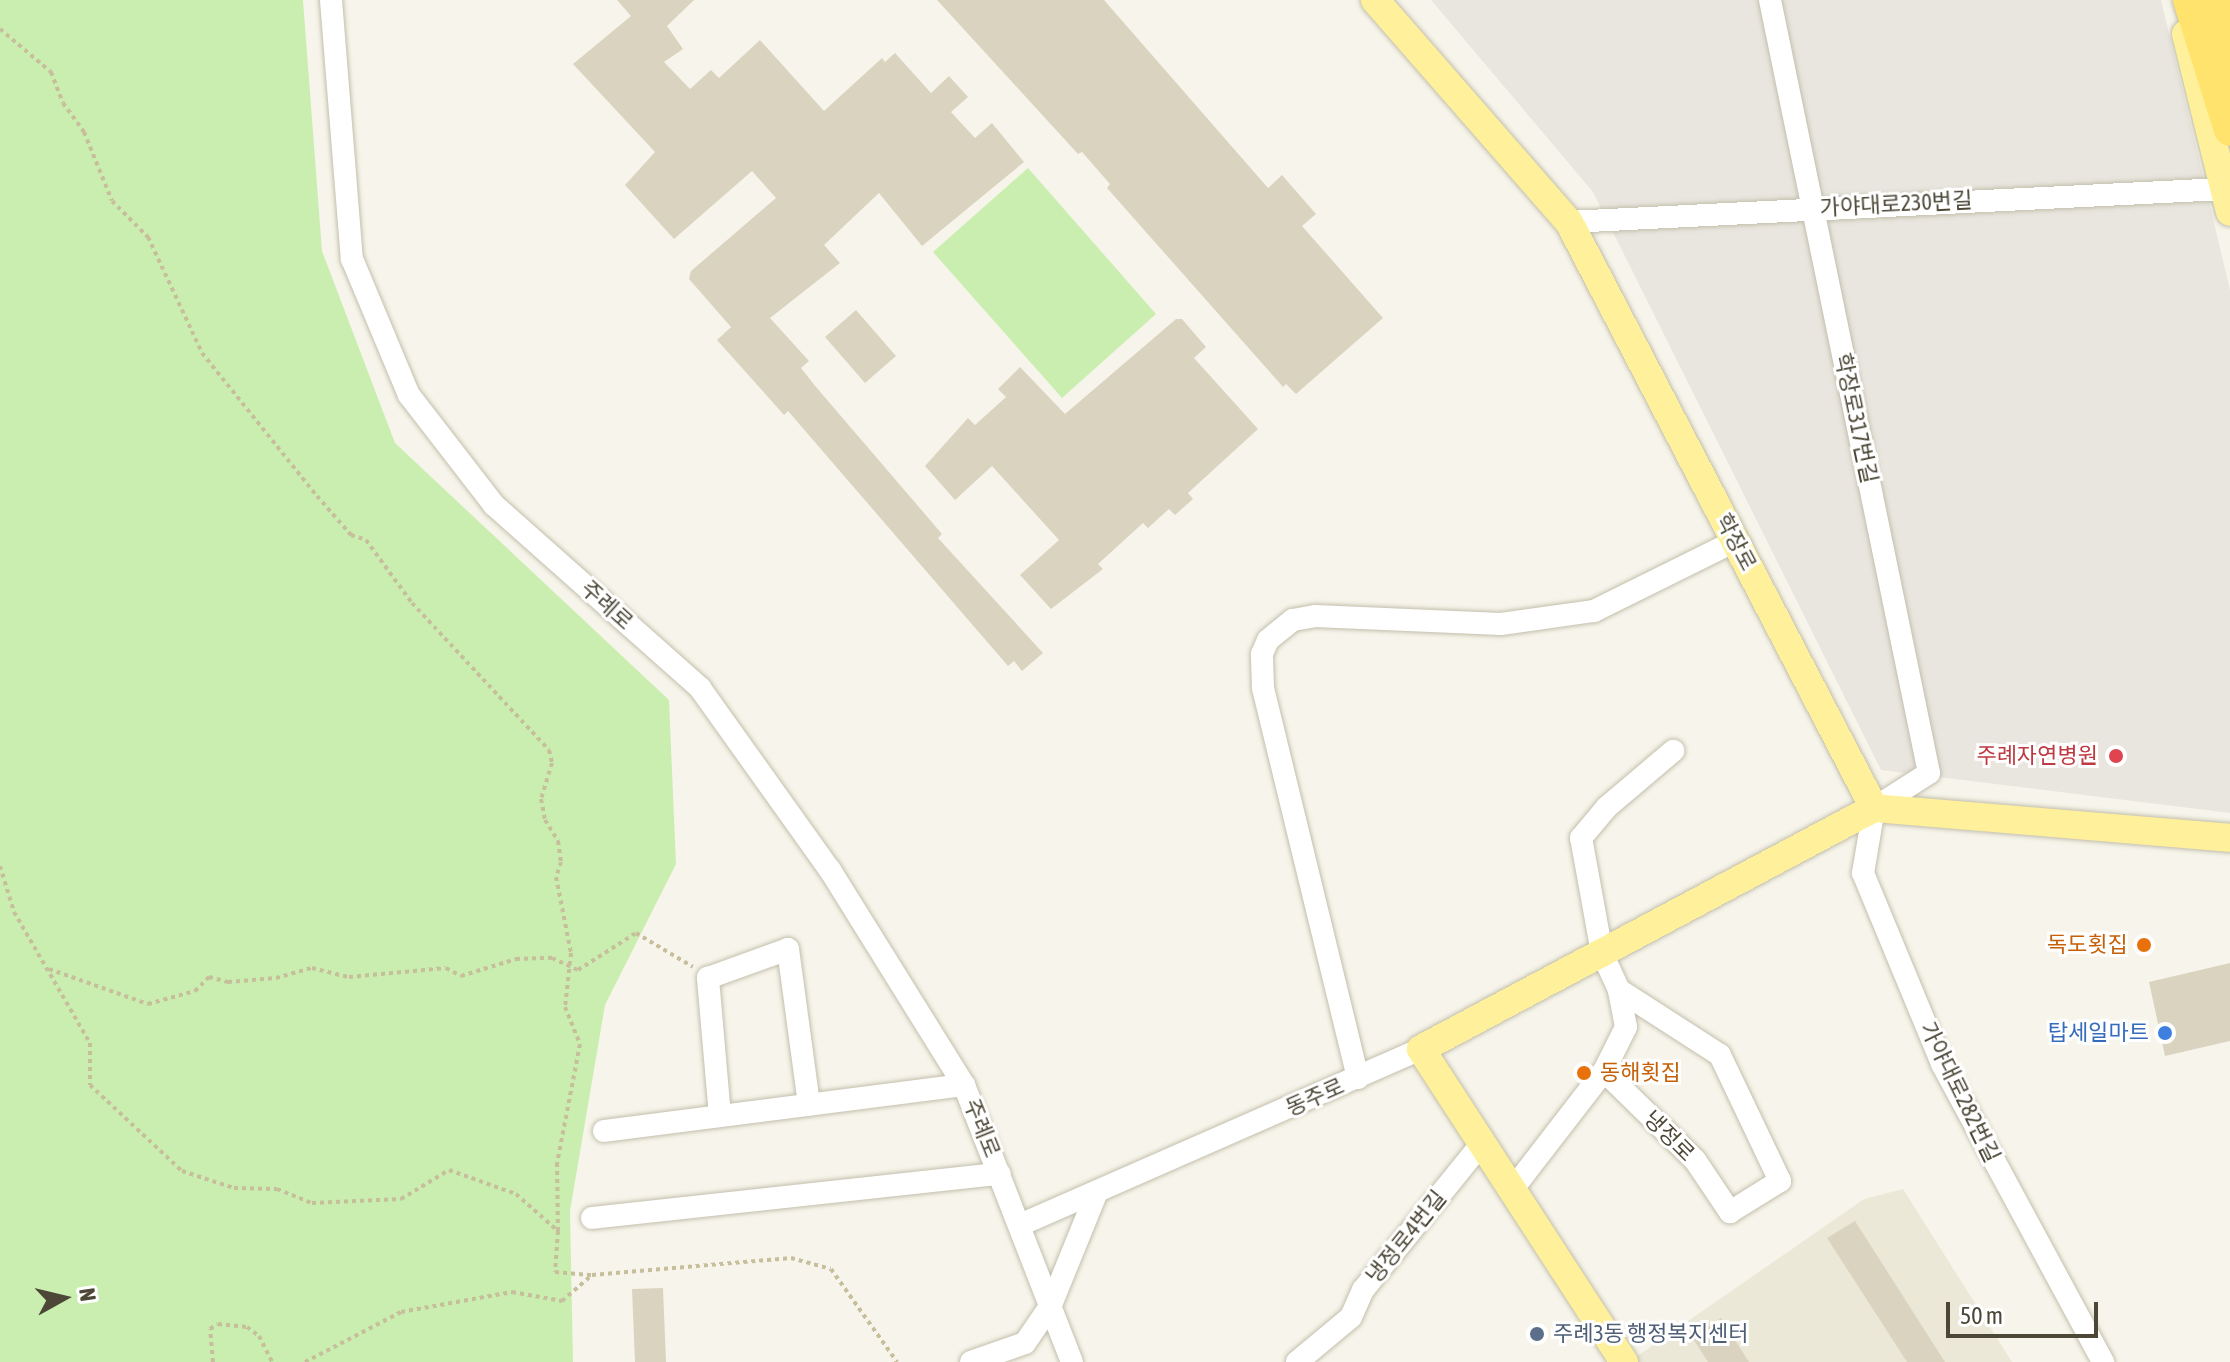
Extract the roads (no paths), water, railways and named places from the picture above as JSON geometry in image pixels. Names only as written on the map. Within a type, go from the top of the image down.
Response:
[{"type":"highway","points":[[2189,0],[2198,44],[2230,130]]},
{"type":"highway","points":[[2217,0],[2230,61]]},
{"type":"main road","name":"학장로","points":[[1375,0],[1569,222],[1874,808]]},
{"type":"main road","points":[[2178,0],[2226,201]]},
{"type":"main road","points":[[2204,0],[2230,116]]},
{"type":"main road","points":[[1874,808],[2230,838]]},
{"type":"main road","name":"동주로","points":[[1421,1049],[1874,808]]},
{"type":"main road","points":[[1421,1049],[1624,1362]]},
{"type":"street","name":"주례로","points":[[331,0],[352,259],[409,395],[494,505],[700,688],[830,870],[964,1085],[1072,1362]]},
{"type":"street","name":"학장로317번길","points":[[1770,0],[1929,773],[1874,808]]},
{"type":"street","name":"가야대로230번길","points":[[1569,222],[1813,208],[2226,201]]},
{"type":"street","points":[[1358,1078],[1263,687],[1262,654],[1268,640],[1293,620],[1315,616],[1501,624],[1594,611],[1735,541]]},
{"type":"street","points":[[1512,1190],[1604,1071],[1626,1027],[1619,990],[1602,953],[1581,838],[1607,807],[1673,751]]},
{"type":"street","name":"가야대로282번길","points":[[1874,808],[1863,873],[1869,888],[1942,1064],[2103,1362]]},
{"type":"street","points":[[720,1116],[708,978],[788,949],[809,1105]]},
{"type":"street","name":"냉정로","points":[[1604,1071],[1695,1160],[1730,1212],[1780,1181],[1720,1055],[1619,990]]},
{"type":"street","name":"동주로","points":[[1020,1225],[1421,1049]]},
{"type":"street","points":[[604,1131],[964,1085]]},
{"type":"street","name":"냉정로4번길","points":[[1297,1362],[1351,1317],[1363,1290],[1482,1143]]},
{"type":"street","name":"주례로","points":[[592,1218],[1000,1174]]},
{"type":"street","points":[[971,1362],[1025,1343],[1051,1305],[1096,1194]]},
{"type":"place","name":"주례자연병원","points":[[2116,756]]},
{"type":"place","name":"독도횟집","points":[[2144,945]]},
{"type":"place","name":"탑세일마트","points":[[2165,1033]]},
{"type":"place","name":"동해횟집","points":[[1584,1073]]},
{"type":"place","name":"주례3동 행정복지센터","points":[[1537,1334]]}]
